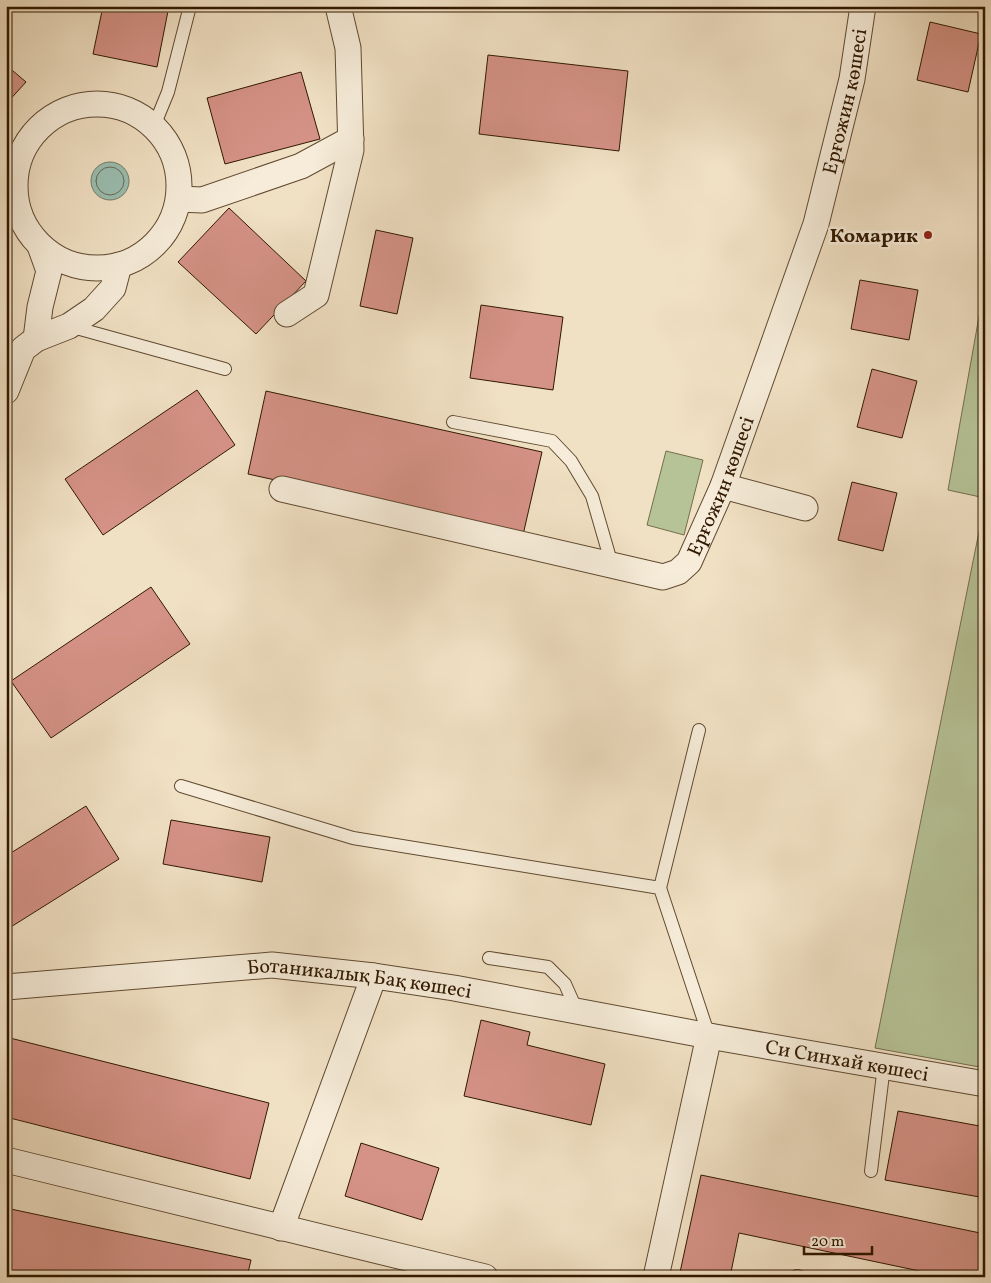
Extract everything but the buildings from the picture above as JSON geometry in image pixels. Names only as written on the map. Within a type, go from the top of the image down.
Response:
[{"type":"street","points":[[287,314],[316,295],[351,150],[348,48],[338,6]]},
{"type":"street","name":"Ерғожин көшесі","points":[[282,489],[663,577],[678,572],[689,562],[722,486],[816,224],[852,79],[863,6]]},
{"type":"street","points":[[94,104],[117,106],[138,115],[154,126],[171,150],[178,174],[179,199],[172,221],[159,241],[141,256],[119,265],[98,268],[77,266],[57,258],[40,246],[28,232],[20,215],[11,177],[22,152],[34,133],[51,117],[72,108],[94,104]]},
{"type":"street","points":[[179,199],[202,200],[301,166],[351,138]]},
{"type":"street","points":[[36,339],[40,306],[49,271],[40,246]]},
{"type":"street","points":[[6,391],[22,349],[36,339],[69,326],[94,309],[113,288],[119,265]]},
{"type":"street","points":[[722,486],[805,508]]},
{"type":"street","name":"Ботаникалық Бақ көшесі","points":[[6,987],[272,965],[374,976],[454,988],[709,1036]]},
{"type":"street","points":[[280,1228],[374,976]]},
{"type":"street","points":[[656,1277],[709,1036]]},
{"type":"street","name":"Си Синхай көшесі","points":[[709,1036],[985,1084]]},
{"type":"street","points":[[6,1160],[485,1277]]},
{"type":"lane","points":[[154,126],[168,92],[190,6]]},
{"type":"lane","points":[[69,326],[225,369]]},
{"type":"lane","points":[[453,422],[552,441],[571,461],[592,496],[612,565]]},
{"type":"lane","points":[[699,730],[660,888],[709,1036]]},
{"type":"lane","points":[[181,786],[353,838],[660,888]]},
{"type":"lane","points":[[489,958],[548,967],[565,984],[577,1011]]},
{"type":"lane","points":[[871,1171],[884,1066]]},
{"type":"shaded area","points":[[985,283],[985,498],[948,490]]},
{"type":"shaded area","points":[[666,451],[703,460],[684,535],[647,525]]},
{"type":"shaded area","points":[[985,502],[985,1068],[875,1048]]},
{"type":"water","points":[[110,162],[123,168],[129,181],[123,194],[110,200],[97,194],[91,181],[97,168]]},
{"type":"place","name":"Комарик","points":[[928,235]]}]
